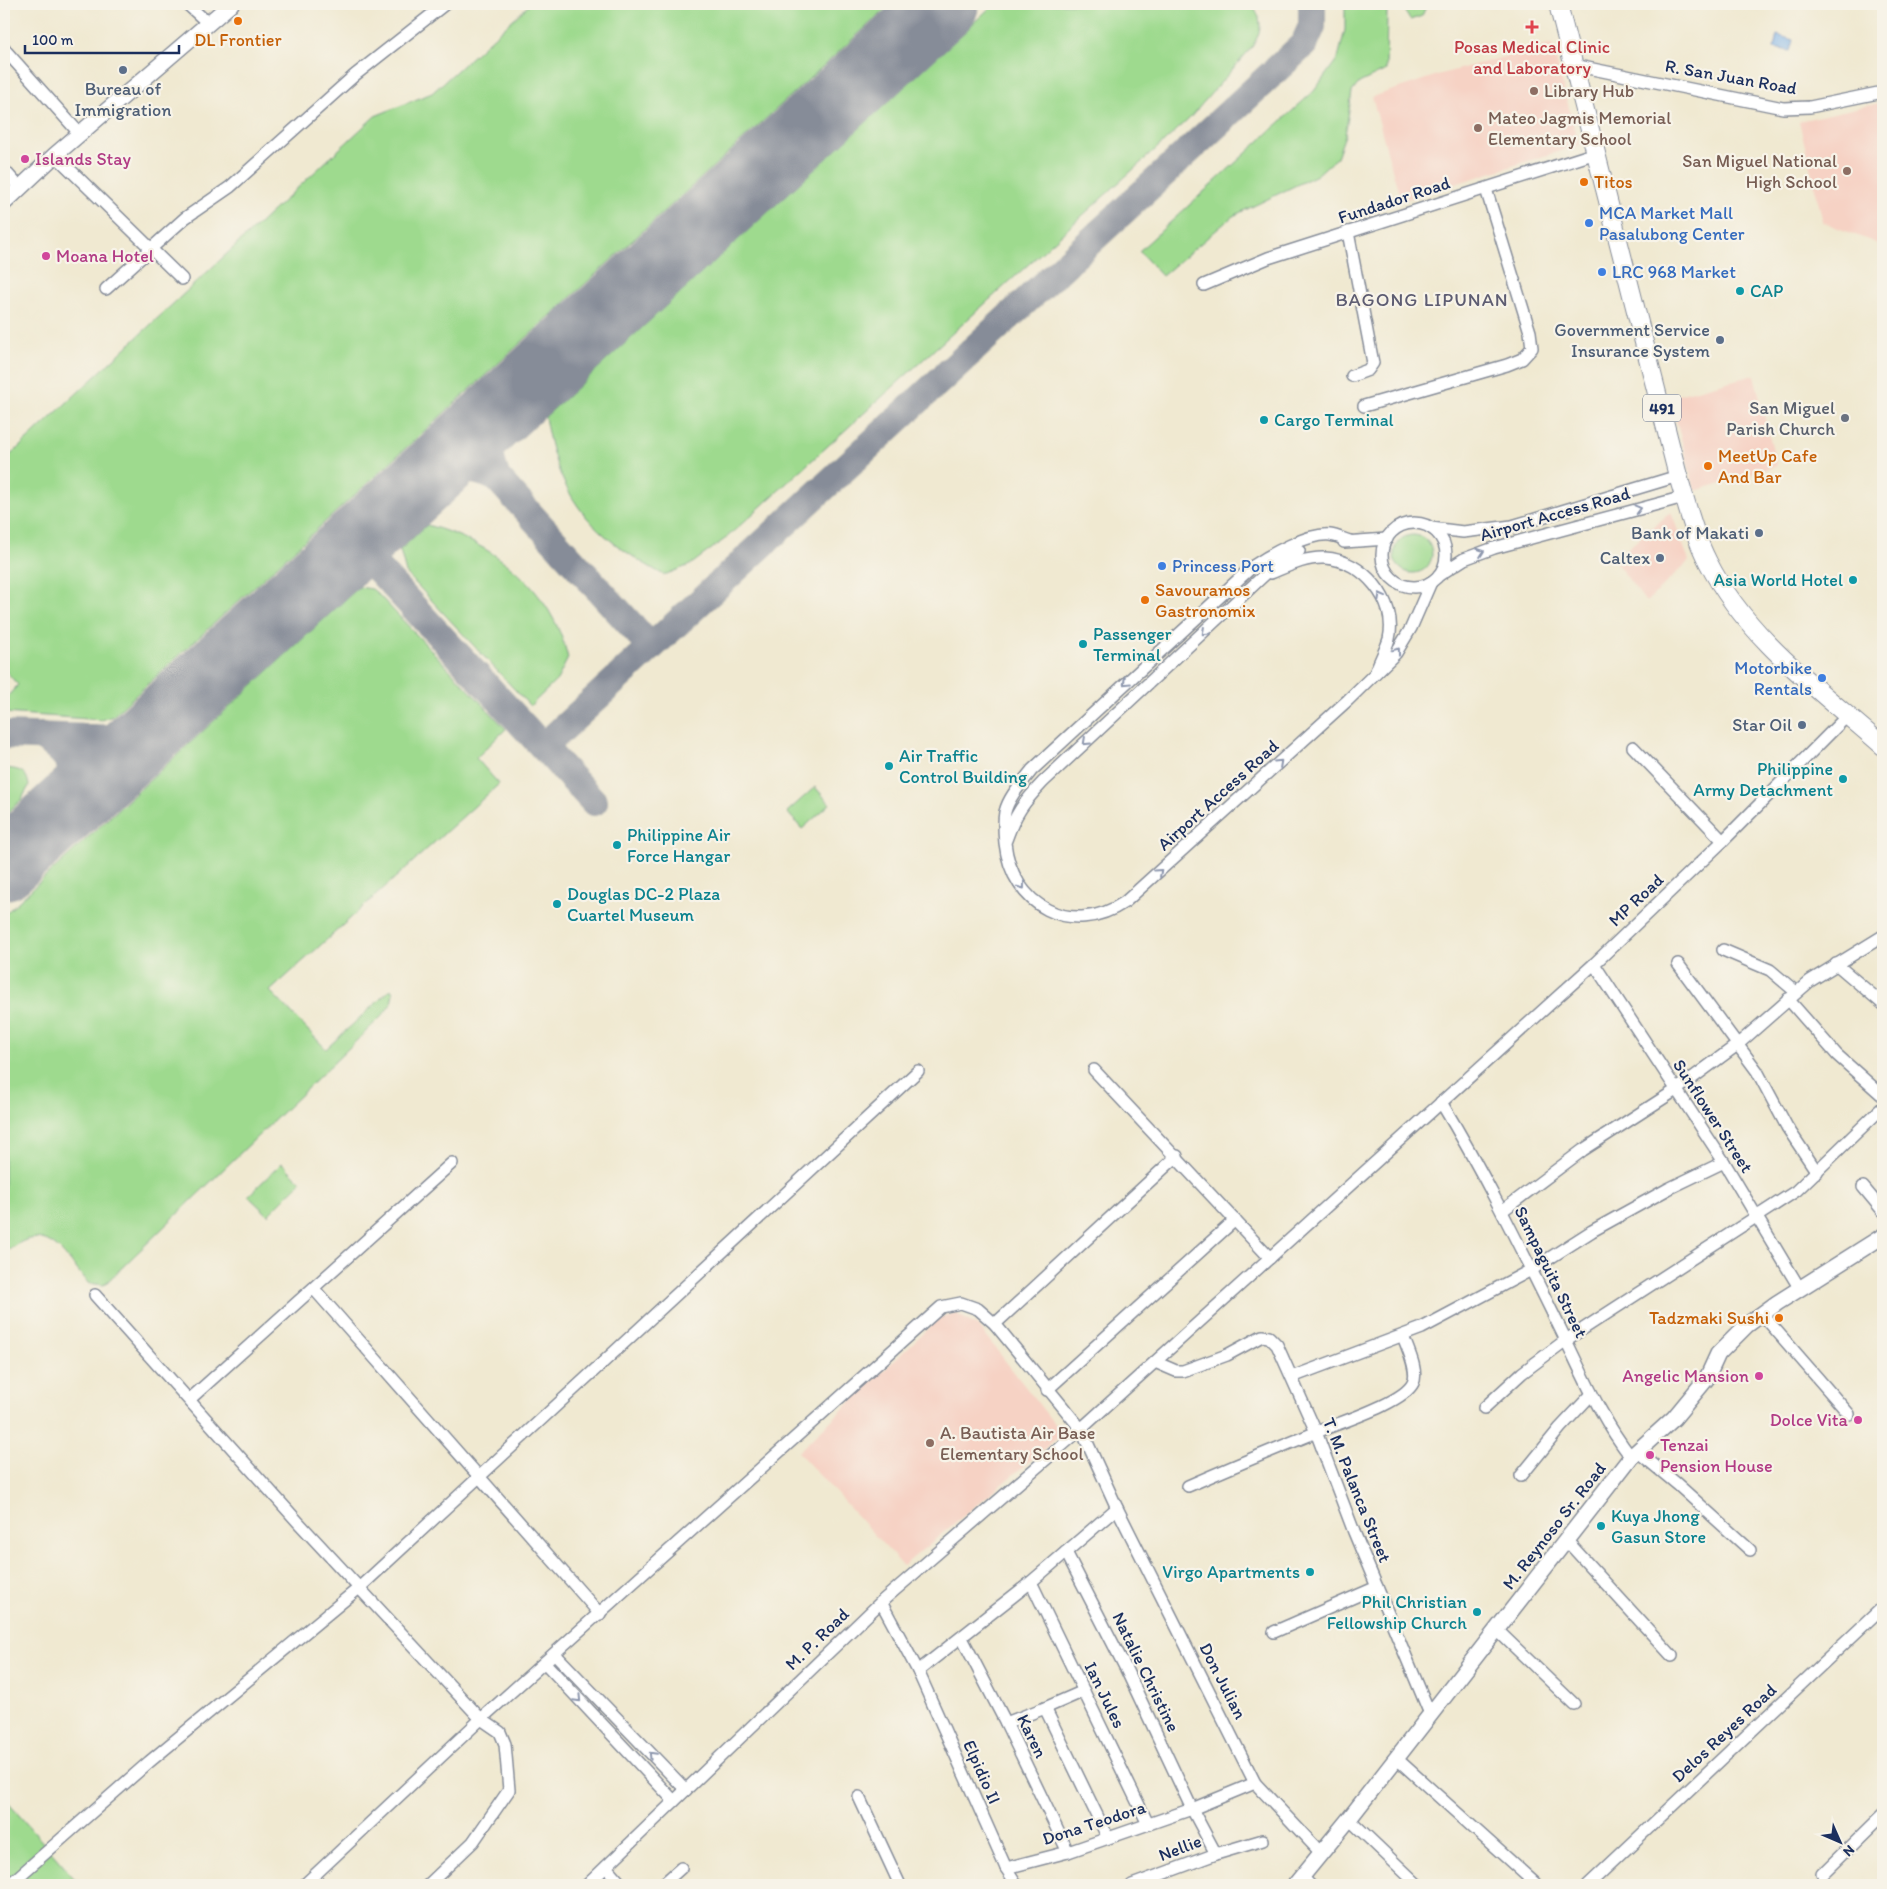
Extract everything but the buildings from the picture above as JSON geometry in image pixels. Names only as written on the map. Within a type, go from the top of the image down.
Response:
[{"type":"main road","name":"491","points":[[1558,4],[1678,476],[1705,555],[1730,600],[1766,642],[1883,746]]},
{"type":"street","points":[[187,4],[209,24]]},
{"type":"street","points":[[4,203],[55,155],[231,4]]},
{"type":"street","points":[[106,289],[185,218],[230,187],[355,75],[445,4]]},
{"type":"street","points":[[4,49],[80,134]]},
{"type":"street","name":"R. San Juan Road","points":[[1573,65],[1783,108],[1810,107],[1883,92]]},
{"type":"street","name":"Fundador Road","points":[[1204,285],[1268,258],[1596,153]]},
{"type":"street","points":[[55,155],[150,250],[182,279]]},
{"type":"street","points":[[4,170],[20,188]]},
{"type":"street","points":[[1364,406],[1507,365],[1522,359],[1532,348],[1530,332],[1486,189]]},
{"type":"street","points":[[1348,232],[1373,363],[1368,370],[1352,376]]},
{"type":"street","name":"Airport Access Road","points":[[1431,528],[1463,532],[1512,526],[1678,476]]},
{"type":"street","name":"Airport Access Road","points":[[1350,542],[1329,535],[1294,544],[1266,557],[1228,586],[1032,770],[1008,804],[1003,825],[1006,856],[1014,875],[1039,906],[1066,916],[1080,918],[1112,910],[1125,902],[1375,675],[1404,642],[1435,578],[1470,556],[1494,548],[1684,497]]},
{"type":"street","points":[[1416,523],[1431,528],[1443,540],[1446,549],[1446,558],[1435,578],[1413,587],[1395,581],[1384,566],[1383,547],[1387,539],[1392,532],[1407,524],[1416,523]]},
{"type":"street","name":"Airport Access Road","points":[[1005,842],[1014,817],[1023,803],[1043,782],[1267,575],[1276,564],[1292,553],[1318,545],[1387,539]]},
{"type":"street","points":[[1267,575],[1303,561],[1325,558],[1345,563],[1363,573],[1382,595],[1389,615],[1389,638],[1375,675]]},
{"type":"street","name":"MP Road","points":[[1270,1258],[1594,964],[1723,841],[1848,715]]},
{"type":"street","points":[[1633,747],[1723,841]]},
{"type":"street","points":[[1502,1211],[1583,1150],[1676,1090],[1737,1045],[1792,995],[1836,964],[1883,936]]},
{"type":"street","points":[[1723,950],[1770,970],[1792,995],[1837,1055],[1883,1096]]},
{"type":"street","name":"Sunflower Street","points":[[1594,964],[1724,1162],[1800,1289]]},
{"type":"street","points":[[1678,964],[1757,1071],[1787,1127],[1817,1172]]},
{"type":"street","points":[[1836,964],[1883,1004]]},
{"type":"street","points":[[1094,1070],[1177,1156],[1270,1258]]},
{"type":"street","points":[[9,1885],[149,1762],[359,1588],[918,1071]]},
{"type":"street","name":"Sampaguita Street","points":[[1440,1102],[1467,1146],[1502,1211],[1566,1340],[1591,1396],[1634,1454],[1677,1484],[1750,1550]]},
{"type":"street","points":[[1484,1408],[1522,1373],[1566,1340],[1701,1251],[1758,1218],[1796,1191],[1883,1107]]},
{"type":"street","points":[[995,1324],[1177,1156]]},
{"type":"street","points":[[1292,1378],[1432,1323],[1531,1270],[1592,1231],[1668,1189],[1724,1162]]},
{"type":"street","points":[[190,1399],[452,1163]]},
{"type":"street","points":[[1863,1187],[1883,1211]]},
{"type":"street","points":[[1047,1390],[1235,1220]]},
{"type":"street","name":"M. Reynoso Sr. Road","points":[[1302,1882],[1321,1853],[1634,1454],[1674,1418],[1706,1378],[1718,1354],[1761,1314],[1883,1236]]},
{"type":"street","name":"M. P. Road","points":[[587,1885],[881,1602],[1081,1429],[1270,1258]]},
{"type":"street","points":[[314,1289],[600,1614]]},
{"type":"street","points":[[95,1295],[359,1588],[481,1719],[500,1732],[504,1744],[509,1790],[473,1842],[428,1885]]},
{"type":"street","name":"Don Julian","points":[[304,1885],[481,1719],[556,1654],[941,1307],[961,1303],[978,1308],[995,1324],[1047,1390],[1081,1429],[1117,1508],[1255,1783],[1321,1853]]},
{"type":"street","points":[[1761,1314],[1849,1414]]},
{"type":"street","name":"T. M. Palanca Street","points":[[1155,1362],[1176,1371],[1183,1371],[1216,1359],[1262,1336],[1269,1336],[1277,1345],[1316,1432],[1377,1587],[1430,1714]]},
{"type":"street","points":[[1188,1486],[1316,1432],[1351,1420],[1404,1394],[1416,1377],[1403,1336]]},
{"type":"street","points":[[1521,1476],[1560,1428],[1591,1396]]},
{"type":"street","points":[[918,1671],[1031,1582],[1117,1508]]},
{"type":"street","points":[[1567,1541],[1672,1656]]},
{"type":"street","name":"Natalie Christine","points":[[1066,1552],[1125,1666],[1192,1809]]},
{"type":"street","name":"Ian Jules","points":[[1031,1582],[1148,1824]]},
{"type":"street","points":[[1274,1632],[1377,1587]]},
{"type":"street","name":"Elpidio II","points":[[881,1602],[918,1671],[1006,1868],[1017,1885]]},
{"type":"street","name":"Delos Reyes Road","points":[[1588,1885],[1883,1607]]},
{"type":"street","points":[[1496,1629],[1574,1704]]},
{"type":"street","name":"Karen","points":[[962,1638],[1006,1723],[1068,1852]]},
{"type":"street","points":[[556,1654],[686,1790]]},
{"type":"street","points":[[545,1663],[674,1801]]},
{"type":"street","points":[[1006,1723],[1084,1691]]},
{"type":"street","points":[[1046,1708],[1108,1838]]},
{"type":"street","points":[[1396,1758],[1537,1885]]},
{"type":"street","name":"Nellie","points":[[1132,1885],[1216,1854],[1192,1809],[1255,1783]]},
{"type":"street","points":[[859,1797],[900,1885]]},
{"type":"street","name":"Dona Teodora","points":[[1006,1868],[1068,1852],[1192,1809]]},
{"type":"street","points":[[1823,1874],[1883,1815]]},
{"type":"street","points":[[1349,1819],[1418,1885]]},
{"type":"street","points":[[1216,1854],[1263,1840]]},
{"type":"street","points":[[606,1867],[622,1885]]},
{"type":"street","points":[[662,1885],[681,1868]]},
{"type":"shaded area","name":"Mateo Jagmis Memorial Elementary School","points":[[1552,44],[1579,145],[1401,201],[1372,97],[1441,74]]},
{"type":"shaded area","name":"San Miguel National High School","points":[[1883,102],[1883,246],[1823,222],[1799,121]]},
{"type":"shaded area","points":[[1754,375],[1777,466],[1695,491],[1670,397]]},
{"type":"shaded area","points":[[1671,512],[1689,561],[1646,602],[1614,560]]},
{"type":"shaded area","name":"A. Bautista Air Base Elementary School","points":[[955,1313],[979,1327],[1062,1434],[903,1566],[798,1452],[939,1318]]},
{"type":"green space","points":[[530,4],[891,4],[113,716],[102,720],[4,713],[4,700],[18,685],[4,669],[4,461],[375,116],[432,93]]},
{"type":"green space","points":[[994,4],[1252,4],[1258,15],[1260,26],[1258,36],[1252,47],[1188,120],[725,539],[690,565],[664,575],[639,560],[598,530],[570,493],[559,472],[545,417]]},
{"type":"green space","points":[[1345,4],[1400,4],[1387,10],[1386,70],[1359,83],[1352,92],[1345,135],[1337,157],[1317,175],[1233,216],[1162,276],[1139,251],[1314,91],[1338,58],[1345,30]]},
{"type":"green space","points":[[1400,4],[1427,4],[1422,16],[1410,20]]},
{"type":"green space","points":[[427,525],[452,533],[497,557],[517,572],[549,610],[560,633],[568,658],[557,680],[530,706],[406,573],[400,550]]},
{"type":"green space","points":[[1413,535],[1426,541],[1432,554],[1426,567],[1413,573],[1400,567],[1394,554],[1400,541]]},
{"type":"green space","points":[[359,587],[372,589],[377,593],[506,729],[476,758],[499,784],[270,991],[326,1049],[391,989],[393,993],[391,1004],[382,1016],[104,1285],[88,1283],[60,1250],[51,1243],[41,1239],[31,1239],[18,1244],[4,1254],[4,915]]},
{"type":"green space","points":[[4,768],[21,771],[26,777],[29,786],[21,800],[4,816]]},
{"type":"green space","points":[[815,787],[830,804],[802,829],[787,812]]},
{"type":"green space","points":[[282,1163],[301,1182],[268,1215],[248,1196]]},
{"type":"green space","points":[[4,1798],[80,1885],[4,1885]]},
{"type":"water","points":[[1777,35],[1793,40],[1790,51],[1774,48]]},
{"type":"taxiway","points":[[543,747],[1304,44],[1312,26],[1312,4]]},
{"type":"taxiway","points":[[509,403],[496,421],[490,438],[490,456],[497,478],[651,647]]},
{"type":"taxiway","points":[[428,477],[437,473],[462,469],[488,474],[497,478]]},
{"type":"taxiway","points":[[355,544],[594,802]]},
{"type":"taxiway","points":[[4,735],[119,739],[144,737]]},
{"type":"taxiway","points":[[40,736],[50,742],[68,760],[81,794]]},
{"type":"runway","points":[[4,865],[944,4]]},
{"type":"place","name":"DL Frontier","points":[[238,21]]},
{"type":"place","name":"Posas Medical Clinic and Laboratory","points":[[1532,27]]},
{"type":"place","name":"Bureau of Immigration","points":[[123,70]]},
{"type":"place","name":"Library Hub","points":[[1534,91]]},
{"type":"place","name":"Mateo Jagmis Memorial Elementary School","points":[[1478,128]]},
{"type":"place","name":"Islands Stay","points":[[25,159]]},
{"type":"place","name":"San Miguel National High School","points":[[1847,171]]},
{"type":"place","name":"Titos","points":[[1584,182]]},
{"type":"place","name":"MCA Market Mall Pasalubong Center","points":[[1589,223]]},
{"type":"place","name":"Moana Hotel","points":[[46,256]]},
{"type":"place","name":"LRC 968 Market","points":[[1602,272]]},
{"type":"place","name":"CAP","points":[[1740,291]]},
{"type":"place","name":"Government Service Insurance System","points":[[1720,340]]},
{"type":"place","name":"San Miguel Parish Church","points":[[1845,418]]},
{"type":"place","name":"Cargo Terminal","points":[[1264,420]]},
{"type":"place","name":"MeetUp Cafe And Bar","points":[[1708,466]]},
{"type":"place","name":"Bank of Makati","points":[[1759,533]]},
{"type":"place","name":"Caltex","points":[[1660,558]]},
{"type":"place","name":"Princess Port","points":[[1162,566]]},
{"type":"place","name":"Asia World Hotel","points":[[1853,580]]},
{"type":"place","name":"Savouramos Gastronomix","points":[[1145,600]]},
{"type":"place","name":"Passenger Terminal","points":[[1083,644]]},
{"type":"place","name":"Motorbike Rentals","points":[[1822,678]]},
{"type":"place","name":"Star Oil","points":[[1802,725]]},
{"type":"place","name":"Air Traffic Control Building","points":[[889,766]]},
{"type":"place","name":"Philippine Army Detachment","points":[[1843,779]]},
{"type":"place","name":"Philippine Air Force Hangar","points":[[617,845]]},
{"type":"place","name":"Douglas DC-2 Plaza Cuartel Museum","points":[[557,904]]},
{"type":"place","name":"Tadzmaki Sushi","points":[[1779,1318]]},
{"type":"place","name":"Angelic Mansion","points":[[1759,1376]]},
{"type":"place","name":"Dolce Vita","points":[[1858,1420]]},
{"type":"place","name":"A. Bautista Air Base Elementary School","points":[[930,1443]]},
{"type":"place","name":"Tenzai Pension House","points":[[1650,1455]]},
{"type":"place","name":"Kuya Jhong Gasun Store","points":[[1601,1526]]},
{"type":"place","name":"Virgo Apartments","points":[[1310,1572]]},
{"type":"place","name":"Phil Christian Fellowship Church","points":[[1477,1612]]},
{"type":"district","name":"BAGONG LIPUNAN","points":[[1422,299]]}]
